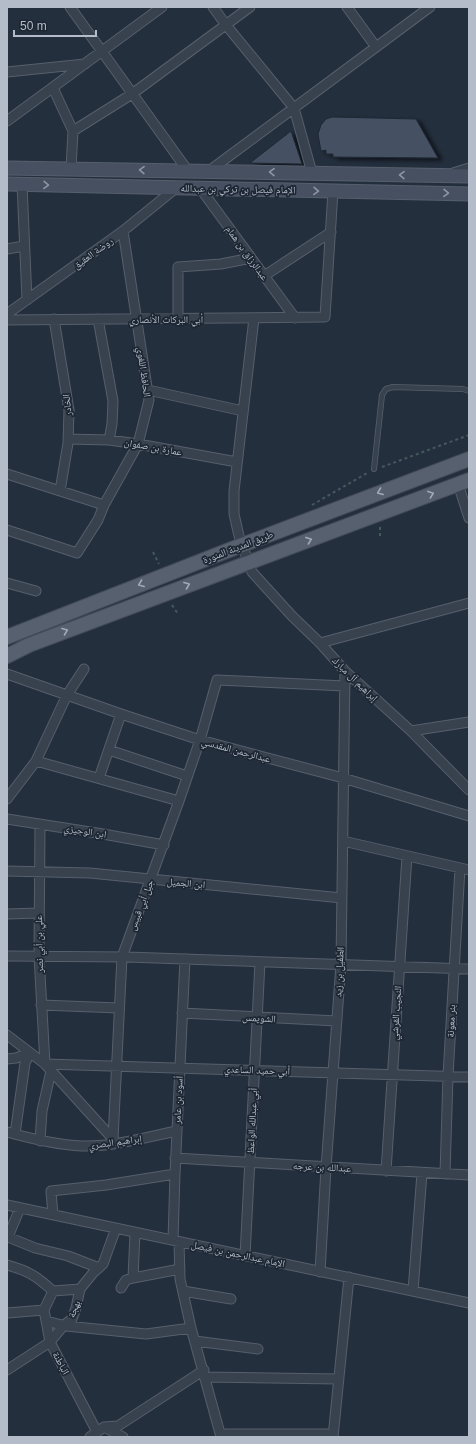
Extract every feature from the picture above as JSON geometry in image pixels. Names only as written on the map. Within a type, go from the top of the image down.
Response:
[{"type":"main road","name":"الإمام فيصل بن تركي بن عبدالله","points":[[7,168],[469,176]]},
{"type":"main road","name":"الإمام فيصل بن تركي بن عبدالله","points":[[7,184],[469,194]]},
{"type":"main road","name":"طريق المدينة المنورة","points":[[7,637],[242,545],[469,459]]},
{"type":"main road","name":"طريق المدينة المنورة","points":[[7,656],[29,644],[463,482]]},
{"type":"street","points":[[7,121],[162,7]]},
{"type":"street","points":[[213,7],[294,108],[312,173]]},
{"type":"street","points":[[73,131],[132,94],[250,7]]},
{"type":"street","points":[[347,7],[376,47]]},
{"type":"street","points":[[209,171],[430,7]]},
{"type":"street","points":[[73,8],[102,52],[188,171]]},
{"type":"street","points":[[7,72],[86,64]]},
{"type":"street","points":[[53,88],[73,131],[70,169]]},
{"type":"street","points":[[444,176],[469,168]]},
{"type":"street","points":[[22,184],[27,300]]},
{"type":"street","name":"روضة العقيق","points":[[7,314],[123,231],[176,188]]},
{"type":"street","name":"عبدالرزاق بن همام","points":[[200,188],[295,318]]},
{"type":"street","points":[[264,276],[331,232],[333,191]]},
{"type":"street","name":"الحافظ اللغوي","points":[[8,532],[77,553],[98,520],[104,505],[138,444],[149,400],[123,231]]},
{"type":"street","name":"أبي البركات الأنصاري","points":[[7,320],[325,317],[331,232]]},
{"type":"street","points":[[7,249],[24,246]]},
{"type":"street","points":[[178,319],[178,267],[221,264],[251,258]]},
{"type":"street","name":"إبراهيم آل مبارك","points":[[254,318],[234,491],[234,514],[242,545],[252,572],[345,671],[411,731],[469,790]]},
{"type":"street","name":"الخادر","points":[[54,319],[70,410],[68,439],[60,491]]},
{"type":"street","points":[[98,319],[113,401],[112,424],[109,440]]},
{"type":"street","points":[[148,390],[243,412]]},
{"type":"street","name":"عمارة بن صفوان","points":[[68,439],[109,440],[237,462]]},
{"type":"street","points":[[7,474],[104,505]]},
{"type":"street","points":[[463,482],[469,518]]},
{"type":"street","points":[[7,583],[36,591]]},
{"type":"street","points":[[320,643],[469,603]]},
{"type":"street","points":[[7,799],[11,788],[36,761],[67,695],[84,669]]},
{"type":"street","name":"الطفيل بن زيد","points":[[320,1272],[341,964],[345,671]]},
{"type":"street","name":"عبدالرحمن المقدسي","points":[[7,674],[200,740],[343,778],[469,816]]},
{"type":"street","name":"جبل أبي قبيس","points":[[48,1068],[113,1139],[122,957],[164,845],[200,740],[217,680],[345,686]]},
{"type":"street","points":[[99,778],[121,714]]},
{"type":"street","points":[[411,731],[469,722]]},
{"type":"street","points":[[109,750],[187,776]]},
{"type":"street","points":[[36,761],[179,800]]},
{"type":"street","name":"ابن الوجيزي","points":[[7,819],[164,845]]},
{"type":"street","name":"علي بن أبي نصر","points":[[40,824],[39,956],[41,1005],[48,1068],[42,1111],[40,1141]]},
{"type":"street","points":[[342,841],[464,869]]},
{"type":"street","name":"النجيب القرشي","points":[[386,1171],[407,856]]},
{"type":"street","name":"بئر معونة","points":[[445,1174],[448,1076],[454,969],[464,869]]},
{"type":"street","name":"ابن الجميل","points":[[7,871],[90,873],[342,898]]},
{"type":"street","points":[[7,914],[39,913]]},
{"type":"street","points":[[7,956],[122,957],[469,969]]},
{"type":"street","name":"أسود بن عامر","points":[[185,959],[175,1158],[176,1241],[180,1279],[221,1436]]},
{"type":"street","name":"أبي عبدالله الواعظ","points":[[245,1256],[260,962]]},
{"type":"street","points":[[41,1005],[119,1008]]},
{"type":"street","name":"الشويمس","points":[[182,1013],[337,1021]]},
{"type":"street","points":[[7,1035],[48,1068]]},
{"type":"street","points":[[7,1059],[16,1058],[30,1053]]},
{"type":"street","points":[[11,1133],[25,1063],[30,1053]]},
{"type":"street","name":"أبي حميد الساعدي","points":[[48,1068],[116,1066],[469,1076]]},
{"type":"street","name":"إبراهيم البصري","points":[[11,1133],[40,1141],[83,1146],[116,1143],[176,1131]]},
{"type":"street","name":"عبدالله بن عرجه","points":[[175,1158],[326,1168],[469,1175]]},
{"type":"street","points":[[412,1291],[422,1173]]},
{"type":"street","points":[[53,1215],[51,1191],[106,1185],[175,1174]]},
{"type":"street","name":"الإمام عبدالرحمن بن فيصل","points":[[7,1206],[469,1303]]},
{"type":"street","points":[[20,1208],[8,1237],[35,1248],[68,1256],[99,1268]]},
{"type":"street","name":"بهجة","points":[[7,1370],[50,1342],[64,1325],[72,1319],[80,1289],[92,1273],[103,1264],[116,1228]]},
{"type":"street","points":[[133,1278],[135,1232]]},
{"type":"street","points":[[7,1264],[35,1275],[53,1291],[80,1289]]},
{"type":"street","points":[[121,1288],[126,1280],[180,1269]]},
{"type":"street","points":[[221,1436],[333,1435],[349,1277]]},
{"type":"street","points":[[7,1313],[44,1310],[53,1291]]},
{"type":"street","points":[[183,1291],[231,1299]]},
{"type":"street","name":"الباطنة","points":[[44,1310],[50,1342],[97,1432]]},
{"type":"street","points":[[46,1321],[64,1325],[146,1334],[192,1328]]},
{"type":"street","points":[[195,1341],[258,1349]]},
{"type":"street","points":[[97,1432],[118,1426],[205,1374],[338,1379]]},
{"type":"street","points":[[97,1432],[123,1437]]},
{"type":"lane","points":[[374,469],[382,395],[386,389],[393,387],[469,391]]},
{"type":"path","points":[[306,508],[374,469],[469,435]]},
{"type":"building","points":[[332,117],[416,119],[438,158],[333,157],[333,154],[326,154],[326,150],[321,151],[318,134],[321,125],[326,119]]},
{"type":"building","points":[[291,131],[302,164],[250,163]]}]
